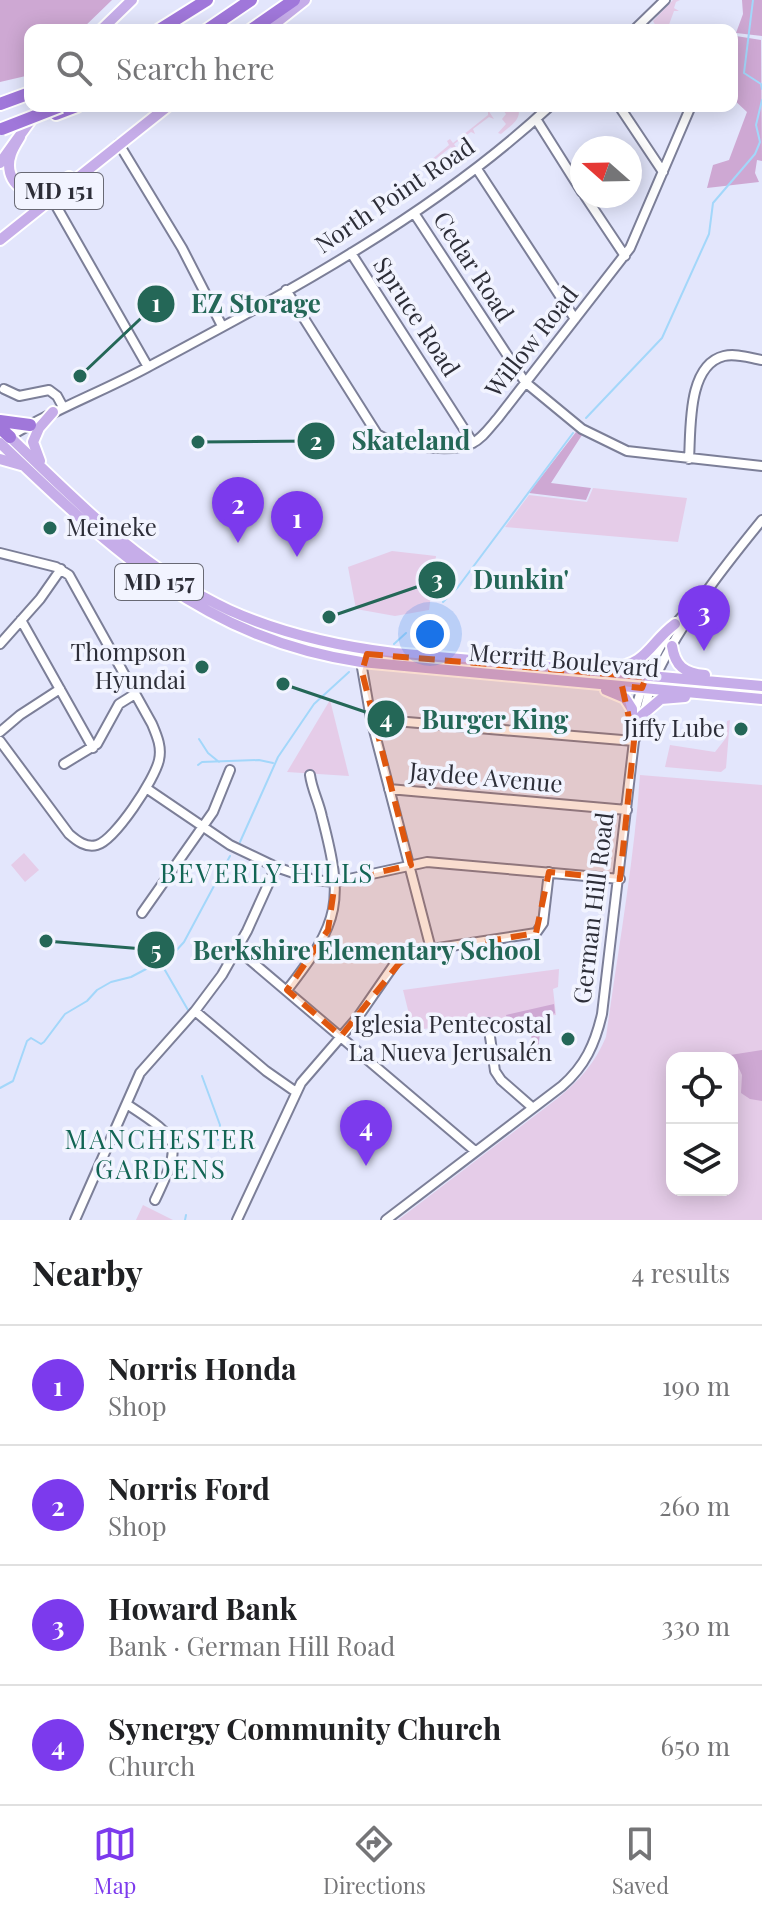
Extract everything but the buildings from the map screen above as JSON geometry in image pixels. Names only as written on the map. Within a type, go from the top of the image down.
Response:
[{"type":"highway","points":[[160,24],[197,0]]},
{"type":"highway","points":[[169,24],[207,0]]},
{"type":"highway","points":[[216,24],[251,0]]},
{"type":"highway","points":[[260,24],[294,0]]},
{"type":"highway","points":[[0,104],[24,95]]},
{"type":"highway","points":[[1,130],[52,112]]},
{"type":"highway","points":[[0,421],[30,425]]},
{"type":"main road","points":[[107,24],[132,0]]},
{"type":"main road","points":[[275,24],[305,0]]},
{"type":"main road","name":"MD 151","points":[[0,163],[37,112]]},
{"type":"main road","name":"MD 151","points":[[0,240],[160,112]]},
{"type":"main road","points":[[20,137],[11,154],[10,173],[14,183],[26,191],[43,190],[98,160]]},
{"type":"main road","points":[[52,475],[40,461],[33,442],[39,428],[58,410]]},
{"type":"main road","name":"Merritt Boulevard","points":[[2,439],[52,475],[160,570],[213,602],[286,631],[394,653],[758,686]]},
{"type":"main road","name":"Merritt Boulevard","points":[[2,439],[24,466],[131,562],[185,600],[243,629],[320,654],[361,662],[762,699]]},
{"type":"main road","points":[[0,459],[24,466]]},
{"type":"main road","points":[[597,671],[627,666],[641,660],[675,624]]},
{"type":"main road","points":[[672,646],[677,664],[688,672],[754,681],[758,686]]},
{"type":"main road","points":[[320,654],[357,655],[363,649]]},
{"type":"main road","points":[[361,662],[367,654],[389,656],[394,653]]},
{"type":"main road","points":[[564,680],[567,686],[620,694],[632,709],[632,726]]},
{"type":"main road","points":[[641,716],[661,699],[722,695]]},
{"type":"street","points":[[641,24],[665,0]]},
{"type":"street","points":[[645,20],[648,24]]},
{"type":"street","name":"North Point Road","points":[[2,439],[148,367],[351,253],[477,169],[544,112]]},
{"type":"street","points":[[623,112],[663,172]]},
{"type":"street","name":"Willow Road","points":[[473,443],[487,432],[625,256],[688,112]]},
{"type":"street","points":[[536,119],[570,173]]},
{"type":"street","points":[[119,144],[182,248],[222,326]]},
{"type":"street","points":[[477,169],[575,319]]},
{"type":"street","points":[[51,197],[148,367]]},
{"type":"street","points":[[592,208],[625,256]]},
{"type":"street","name":"Cedar Road","points":[[414,213],[525,382],[567,418],[604,442],[627,451],[762,466]]},
{"type":"street","name":"Spruce Road","points":[[351,253],[473,443]]},
{"type":"street","points":[[286,290],[377,434],[405,444],[458,448],[473,443]]},
{"type":"street","points":[[689,459],[696,387],[705,368],[725,356],[762,360]]},
{"type":"street","points":[[4,389],[9,394],[19,396],[49,390],[57,396],[58,410]]},
{"type":"street","name":"German Hill Road","points":[[651,677],[697,603],[762,520]]},
{"type":"street","points":[[0,553],[61,569],[72,580],[152,724],[159,745],[157,768],[108,839],[95,846],[81,844],[39,797],[0,741]]},
{"type":"street","points":[[0,644],[61,569]]},
{"type":"street","name":"German Hill Road","points":[[634,741],[632,726],[675,624],[697,603]]},
{"type":"street","points":[[21,620],[93,748]]},
{"type":"street","points":[[361,662],[371,719],[431,949]]},
{"type":"street","name":"German Hill Road","points":[[386,1220],[570,1080],[593,1048],[602,1014],[634,741],[646,688]]},
{"type":"street","points":[[0,732],[60,689]]},
{"type":"street","points":[[64,764],[93,748],[119,704],[135,694]]},
{"type":"street","points":[[371,719],[634,741]]},
{"type":"street","points":[[142,913],[203,828],[221,797],[230,770]]},
{"type":"street","points":[[287,990],[314,955],[328,930],[334,909],[335,882],[327,833],[310,775]]},
{"type":"street","points":[[146,788],[230,845],[276,867],[314,880],[335,882],[436,862],[620,879]]},
{"type":"street","name":"Jaydee Avenue","points":[[389,789],[627,810]]},
{"type":"street","points":[[75,1220],[128,1105],[136,1080],[146,1064],[195,1011],[237,949],[276,867]]},
{"type":"street","points":[[237,1220],[296,1092],[358,1017],[396,962],[412,952],[536,933],[543,923],[549,872]]},
{"type":"street","points":[[237,949],[475,1151]]},
{"type":"street","points":[[195,1011],[296,1092]]},
{"type":"street","points":[[488,1023],[495,1071],[533,1108]]},
{"type":"street","points":[[128,1105],[160,1128],[173,1146],[172,1163],[155,1200]]},
{"type":"highlighted area","points":[[367,654],[646,677],[642,688],[622,686],[634,741],[620,879],[549,872],[536,933],[406,955],[341,1036],[287,990],[328,930],[335,882],[411,865],[362,672]]},
{"type":"shaded area","points":[[0,0],[112,0],[87,24],[24,24],[24,76],[0,82]]},
{"type":"shaded area","points":[[673,0],[680,0],[674,8],[679,11],[674,11],[669,24],[655,24],[653,21]]},
{"type":"shaded area","points":[[742,0],[762,0],[762,36],[738,33],[743,14]]},
{"type":"shaded area","points":[[738,36],[761,40],[762,161],[757,160],[755,173],[759,182],[707,188],[713,165],[729,160],[747,112],[738,104]]},
{"type":"shaded area","points":[[489,112],[494,119],[489,117],[473,129],[475,134],[471,132],[454,144],[457,149],[455,151],[451,147],[433,161],[433,166],[430,161],[449,145],[447,141],[450,139],[453,143]]},
{"type":"shaded area","points":[[504,112],[519,112],[515,122],[501,134],[498,133],[506,124],[502,119]]},
{"type":"shaded area","points":[[576,432],[582,435],[551,483],[591,488],[586,500],[529,493]]},
{"type":"shaded area","points":[[593,488],[687,498],[678,542],[505,527],[529,495],[587,502]]},
{"type":"shaded area","points":[[392,551],[436,556],[429,610],[395,616],[356,609],[348,567]]},
{"type":"shaded area","points":[[330,700],[349,776],[287,772]]},
{"type":"shaded area","points":[[730,720],[726,768],[721,772],[665,767],[670,745],[715,752],[726,738],[727,721]]},
{"type":"shaded area","points":[[640,775],[762,785],[762,1220],[398,1220],[558,1098],[592,1063],[606,1037],[630,874]]},
{"type":"shaded area","points":[[24,853],[39,870],[25,882],[11,865]]},
{"type":"shaded area","points":[[559,969],[558,987],[553,989],[556,1015],[413,1030],[403,990]]},
{"type":"shaded area","points":[[554,1004],[555,1013],[541,1025],[538,1050],[533,1051],[531,1034],[525,1023],[508,1021],[506,1015]]},
{"type":"shaded area","points":[[762,1050],[762,1101],[750,1099],[741,1093],[738,1054]]},
{"type":"shaded area","points":[[143,1205],[173,1220],[136,1220]]},
{"type":"waterway","points":[[753,0],[744,73],[761,84],[762,89]]},
{"type":"waterway","points":[[586,418],[662,338],[709,234],[713,203],[755,154],[760,142],[756,125],[762,100]]},
{"type":"waterway","points":[[443,602],[458,587],[573,433]]},
{"type":"waterway","points":[[394,644],[406,633]]},
{"type":"waterway","points":[[240,842],[278,757],[314,704],[349,672]]},
{"type":"waterway","points":[[199,739],[219,762]]},
{"type":"waterway","points":[[198,765],[202,762],[259,760],[273,763]]},
{"type":"waterway","points":[[0,1088],[13,1081],[27,1041],[31,1038],[41,1044],[44,1042],[65,1014],[111,982],[165,963],[184,942],[230,856]]},
{"type":"waterway","points":[[162,965],[188,1010]]},
{"type":"waterway","points":[[202,1076],[220,1125],[218,1140]]},
{"type":"waterway","points":[[185,1220],[186,1215]]},
{"type":"place","name":"EZ Storage","points":[[80,376]]},
{"type":"place","name":"Skateland","points":[[198,442]]},
{"type":"place","name":"Meineke","points":[[50,528]]},
{"type":"place","name":"Norris Ford","points":[[238,543]]},
{"type":"place","name":"Norris Honda","points":[[297,557]]},
{"type":"place","name":"Dunkin'","points":[[329,617]]},
{"type":"place","name":"Howard Bank","points":[[704,651]]},
{"type":"place","name":"Thompson Hyundai","points":[[202,667]]},
{"type":"place","name":"Burger King","points":[[283,684]]},
{"type":"place","name":"Jiffy Lube","points":[[741,729]]},
{"type":"place","name":"Berkshire Elementary School","points":[[46,941]]},
{"type":"place","name":"Iglesia Pentecostal La Nueva Jerusalén","points":[[568,1039]]},
{"type":"place","name":"Synergy Community Church","points":[[366,1166]]},
{"type":"district","name":"BEVERLY HILLS","points":[[267,874]]},
{"type":"district","name":"MANCHESTER GARDENS","points":[[161,1155]]}]
